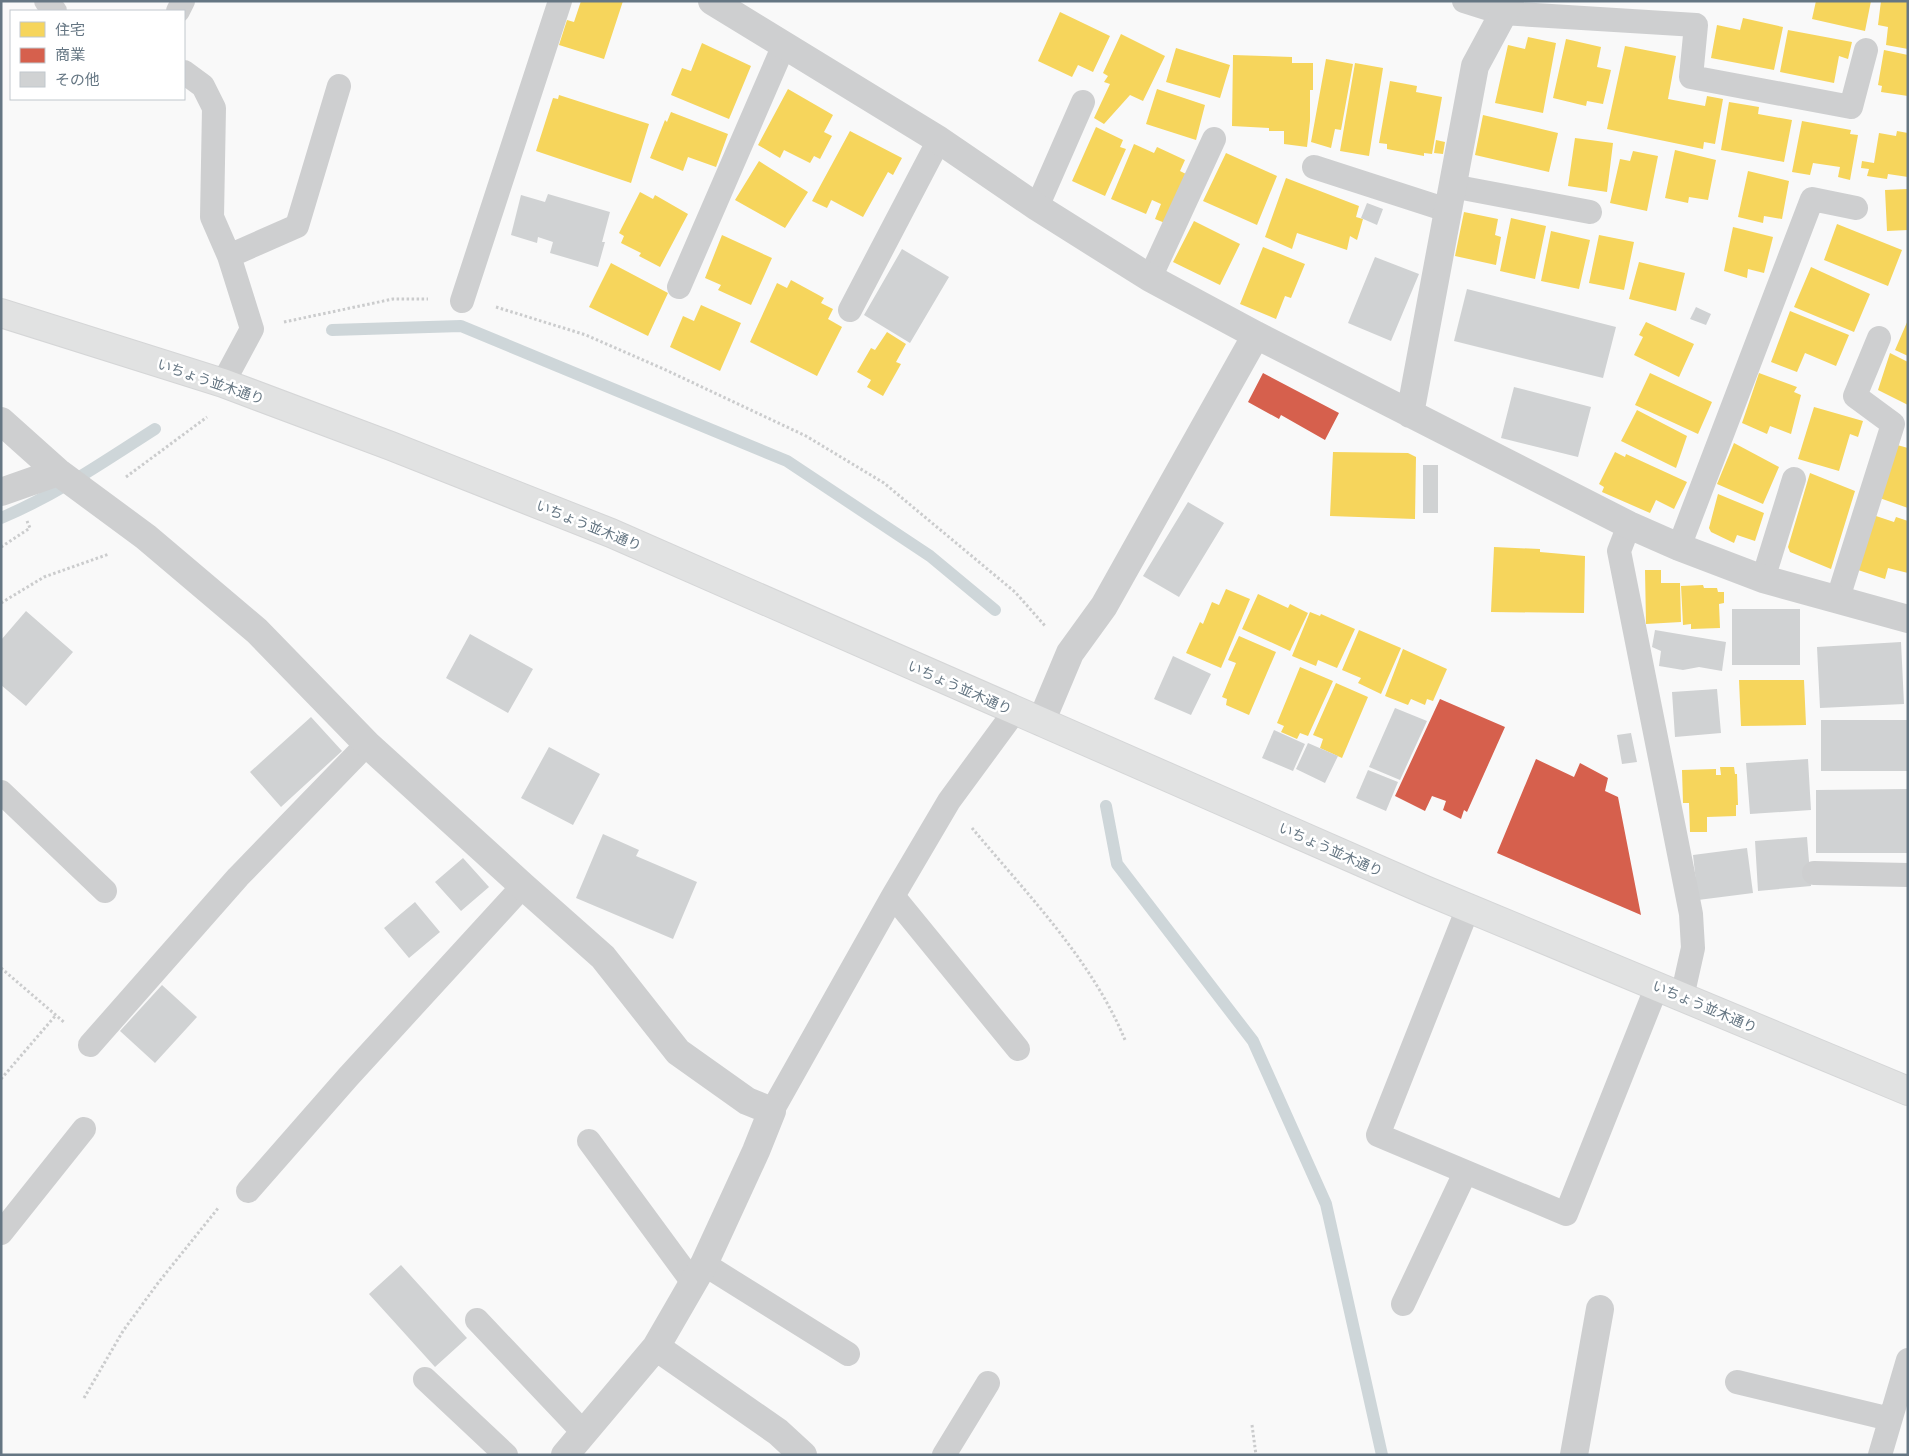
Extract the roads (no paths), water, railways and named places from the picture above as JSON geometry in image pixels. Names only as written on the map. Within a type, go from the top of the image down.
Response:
[{"type":"street","points":[[712,1],[939,140],[1036,207],[1150,278],[1256,335],[1629,525],[1679,547],[1763,579],[1838,598],[1908,619]]},
{"type":"street","points":[[1410,414],[1475,66],[1506,7]]},
{"type":"street","name":"いちょう並木通り","points":[[1,313],[223,383],[391,446],[611,533],[1468,908],[1908,1091]]},
{"type":"street","points":[[1041,722],[1070,654],[1104,606],[1256,335]]},
{"type":"street","points":[[1,421],[58,472],[146,537],[256,631],[368,744],[603,957],[678,1052],[747,1101],[772,1111],[756,1151],[699,1274],[656,1347],[565,1455]]},
{"type":"street","points":[[1,492],[58,472]]},
{"type":"street","points":[[1574,1455],[1600,1309]]},
{"type":"street","points":[[656,1347],[778,1432],[803,1455]]},
{"type":"lane","points":[[462,300],[560,1]]},
{"type":"lane","points":[[1464,1],[1506,7],[1696,25],[1691,76],[1851,107],[1866,50]]},
{"type":"lane","points":[[679,287],[784,45]]},
{"type":"lane","points":[[185,73],[203,86],[214,108],[212,217],[229,256],[252,329],[223,383]]},
{"type":"lane","points":[[229,256],[297,226],[339,86]]},
{"type":"lane","points":[[1036,207],[1083,102]]},
{"type":"lane","points":[[1150,278],[1214,139]]},
{"type":"lane","points":[[850,310],[939,140]]},
{"type":"lane","points":[[1314,167],[1450,198],[1590,212]]},
{"type":"lane","points":[[1679,547],[1812,199],[1856,208]]},
{"type":"lane","points":[[1838,598],[1893,424],[1855,396],[1879,338]]},
{"type":"lane","points":[[1763,579],[1794,479]]},
{"type":"lane","points":[[1629,525],[1619,551],[1691,914],[1693,948],[1682,998]]},
{"type":"lane","points":[[772,1111],[949,800],[1015,711]]},
{"type":"lane","points":[[90,1045],[238,877],[368,744]]},
{"type":"lane","points":[[1,792],[105,891]]},
{"type":"lane","points":[[1814,873],[1908,875]]},
{"type":"lane","points":[[248,1191],[348,1076],[523,886]]},
{"type":"lane","points":[[893,896],[1018,1050]]},
{"type":"lane","points":[[1468,908],[1378,1136],[1465,1173],[1566,1214],[1657,986]]},
{"type":"lane","points":[[1,1233],[84,1128]]},
{"type":"lane","points":[[589,1141],[699,1274],[848,1354]]},
{"type":"lane","points":[[1403,1304],[1465,1173]]},
{"type":"lane","points":[[477,1320],[584,1433]]},
{"type":"lane","points":[[1880,1455],[1908,1360]]},
{"type":"lane","points":[[425,1379],[506,1455]]},
{"type":"lane","points":[[1737,1382],[1890,1419]]},
{"type":"lane","points":[[944,1455],[988,1383]]},
{"type":"waterway","points":[[332,330],[461,326],[787,461],[930,556],[995,610]]},
{"type":"waterway","points":[[1,518],[61,488],[155,429]]},
{"type":"waterway","points":[[1106,806],[1117,864],[1253,1041],[1326,1204],[1382,1455]]}]
